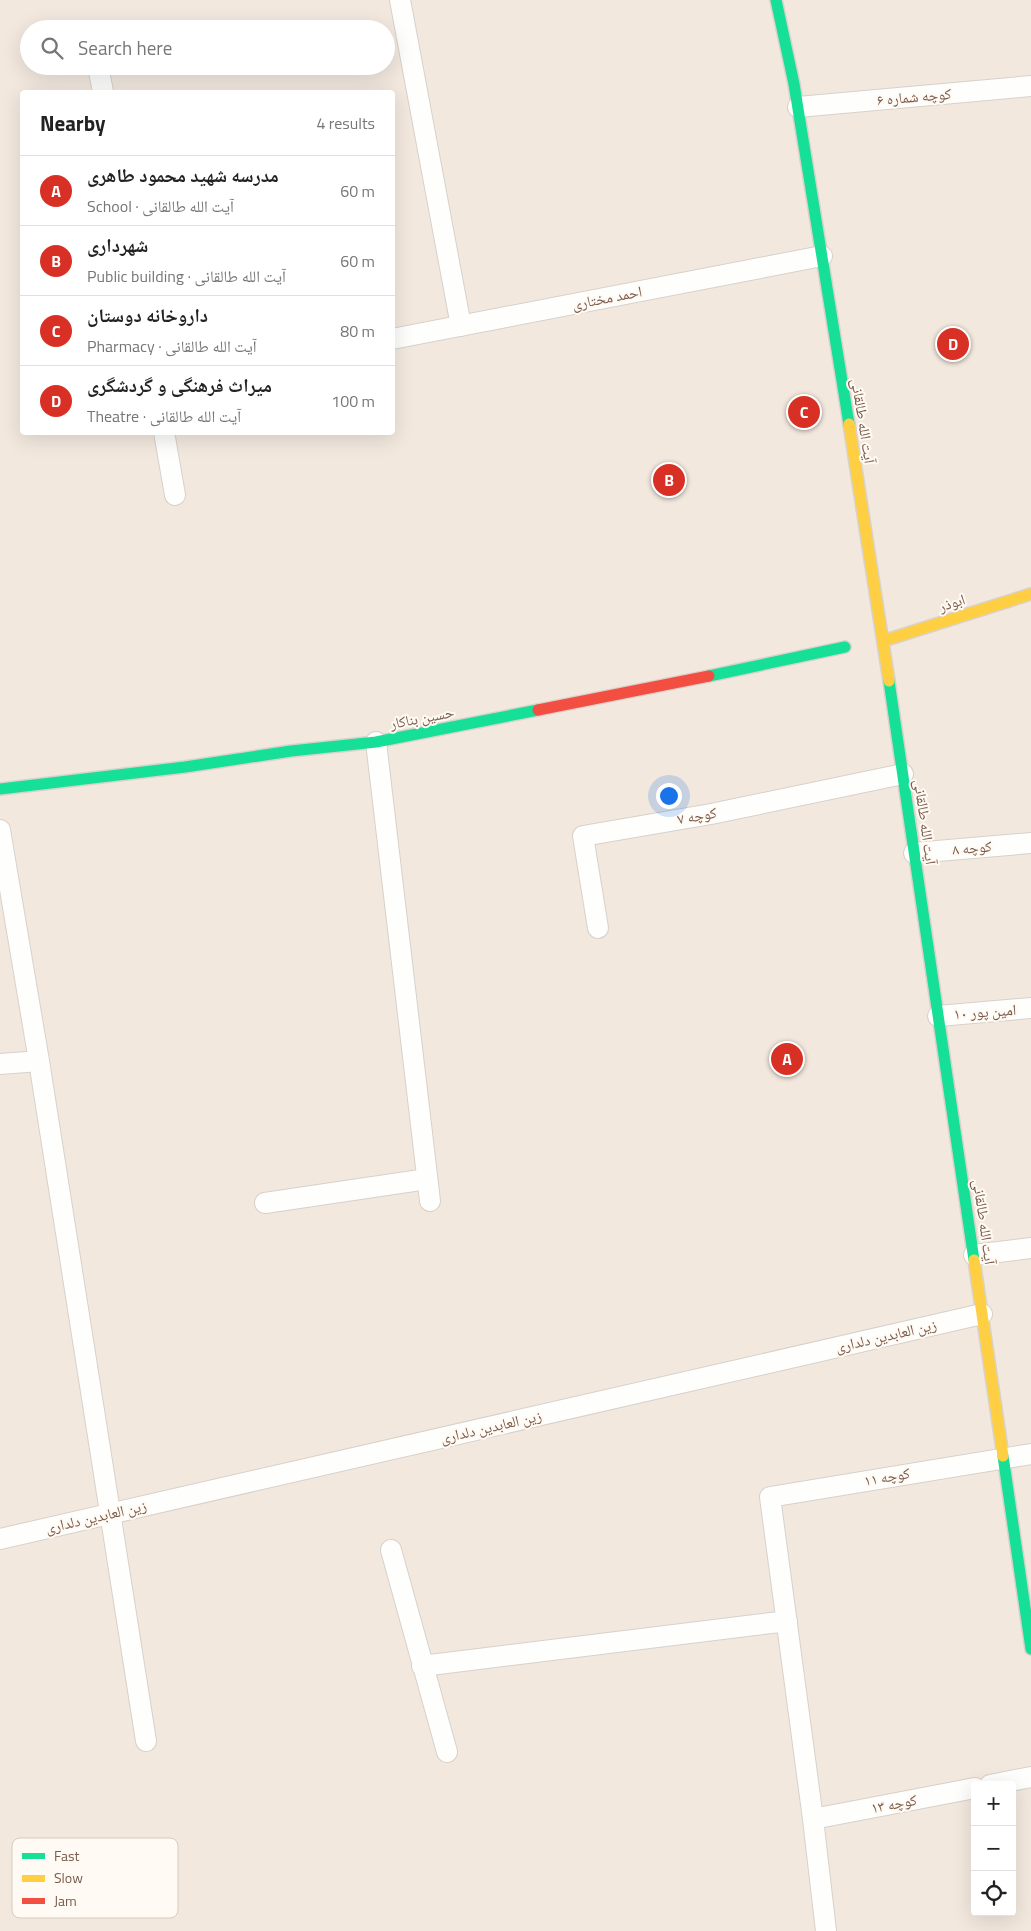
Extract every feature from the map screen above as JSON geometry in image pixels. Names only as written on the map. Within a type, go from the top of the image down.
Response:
[{"type":"main road","name":"آیت الله طالقانی","points":[[776,0],[798,107],[883,640],[1031,1649]]},
{"type":"main road","name":"ابوذر","points":[[883,640],[1031,594]]},
{"type":"main road","name":"حسین بناکار","points":[[0,789],[185,767],[291,751],[376,742],[706,677],[845,647]]},
{"type":"lane","points":[[400,0],[461,326]]},
{"type":"lane","points":[[100,75],[103,90]]},
{"type":"lane","name":"کوچه شماره ۶","points":[[798,107],[1031,86]]},
{"type":"lane","name":"احمد مختاری","points":[[395,338],[822,256]]},
{"type":"lane","points":[[165,435],[175,495]]},
{"type":"lane","points":[[376,742],[430,1200]]},
{"type":"lane","name":"کوچه ۷","points":[[598,928],[583,836],[711,814],[902,774]]},
{"type":"lane","points":[[0,830],[39,1062],[146,1740]]},
{"type":"lane","name":"کوچه ۸","points":[[914,853],[1031,843]]},
{"type":"lane","name":"امین پور ۱۰","points":[[938,1016],[1031,1008]]},
{"type":"lane","points":[[0,1064],[39,1062]]},
{"type":"lane","points":[[266,1203],[427,1179]]},
{"type":"lane","points":[[974,1255],[1031,1248]]},
{"type":"lane","name":"زین العابدین دلداری","points":[[0,1539],[982,1314]]},
{"type":"lane","name":"کوچه ۱۱","points":[[787,1621],[770,1497],[1003,1457],[1031,1454]]},
{"type":"lane","points":[[391,1550],[447,1752]]},
{"type":"lane","points":[[422,1666],[787,1621],[814,1819],[826,1931]]},
{"type":"lane","points":[[1010,1781],[1031,1777]]},
{"type":"lane","name":"کوچه ۱۳","points":[[814,1819],[971,1789]]},
{"type":"shaded area","points":[[0,0],[1031,0],[1031,1931],[0,1931]]},
{"type":"traffic: fast","points":[[776,0],[794,84],[849,424]]},
{"type":"traffic: fast","points":[[709,676],[845,647]]},
{"type":"traffic: fast","points":[[889,681],[974,1260]]},
{"type":"traffic: fast","points":[[0,789],[185,767],[291,751],[376,742],[538,710]]},
{"type":"traffic: fast","points":[[1003,1456],[1031,1649]]},
{"type":"traffic: slow","points":[[849,424],[889,681]]},
{"type":"traffic: slow","points":[[883,641],[1031,594]]},
{"type":"traffic: slow","points":[[974,1260],[1003,1456]]},
{"type":"traffic: jam","points":[[538,710],[709,676]]},
{"type":"place","name":"میراث فرهنگی و گردشگری","points":[[953,344]]},
{"type":"place","name":"داروخانه دوستان","points":[[804,412]]},
{"type":"place","name":"شهرداری","points":[[669,480]]},
{"type":"place","name":"مدرسه شهید محمود طاهری","points":[[787,1059]]}]
